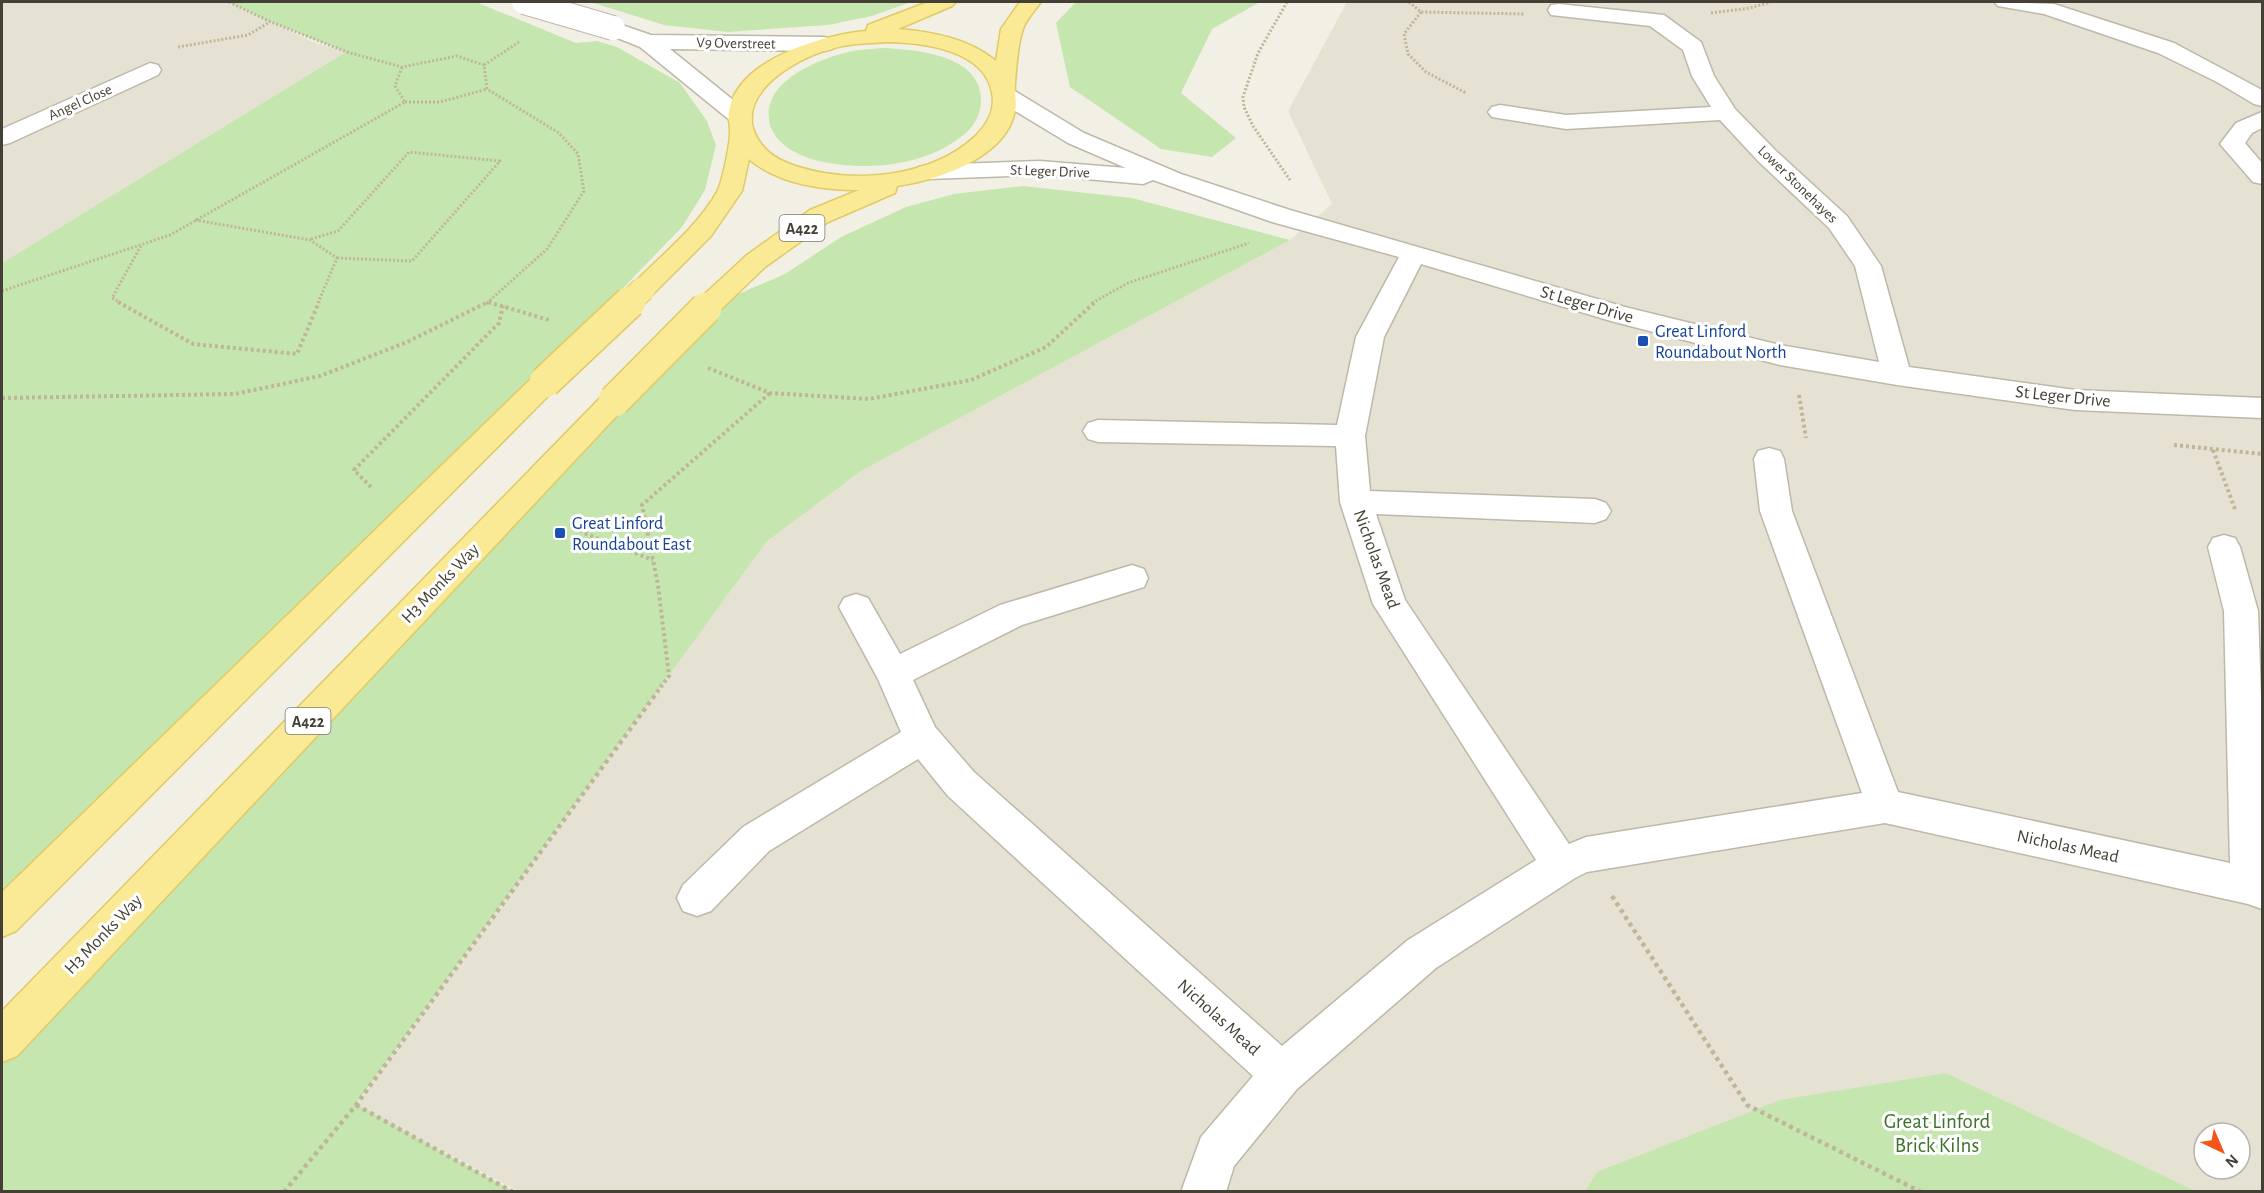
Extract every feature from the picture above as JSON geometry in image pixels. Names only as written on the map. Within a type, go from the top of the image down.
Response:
[{"type":"main road","points":[[858,37],[945,2]]},
{"type":"main road","points":[[741,125],[752,149],[769,162],[792,173],[811,178],[851,183],[884,181],[922,174],[956,161],[978,146],[994,130],[1004,112],[1004,90],[1012,29],[1030,2]]},
{"type":"main road","points":[[2,918],[702,230],[730,191],[747,95],[765,74],[791,57],[824,44],[858,37],[890,35],[921,37],[950,44],[975,55],[993,69],[1004,90]]},
{"type":"main road","name":"H3 Monks Way","points":[[2,1041],[614,401],[706,308],[756,261],[819,216],[922,174]]},
{"type":"street","name":"V9 Overstreet","points":[[524,2],[613,28],[648,42],[741,125]]},
{"type":"street","points":[[2005,2],[2047,8],[2166,48],[2225,77],[2262,99]]},
{"type":"street","points":[[1559,10],[1656,20]]},
{"type":"street","name":"Lower Stonehayes","points":[[1656,20],[1693,47],[1703,76],[1726,113],[1767,156],[1838,222],[1868,266],[1897,375]]},
{"type":"street","name":"V9 Overstreet","points":[[648,42],[824,44]]},
{"type":"street","name":"Angel Close","points":[[4,133],[150,70]]},
{"type":"street","name":"St Leger Drive","points":[[1004,90],[1076,138],[1172,179],[1281,216],[1622,315],[1780,355],[1897,375],[2075,400],[2262,408]]},
{"type":"street","points":[[1500,112],[1566,122],[1726,113]]},
{"type":"street","points":[[2262,119],[2244,128],[2232,144],[2262,177]]},
{"type":"street","name":"St Leger Drive","points":[[922,174],[1040,168],[1172,179]]},
{"type":"street","name":"Nicholas Mead","points":[[1414,253],[1370,338],[1350,436],[1356,502],[1390,604],[1573,860]]},
{"type":"street","points":[[1098,431],[1350,436]]},
{"type":"street","points":[[1769,459],[1776,511],[1885,806]]},
{"type":"street","points":[[1356,502],[1595,511]]},
{"type":"street","name":"Nicholas Mead","points":[[1203,1191],[1217,1154],[1282,1074],[1422,954],[1573,860],[1885,806],[2256,889],[2252,614],[2224,547]]},
{"type":"street","points":[[893,674],[1012,615],[1132,578]]},
{"type":"street","name":"Nicholas Mead","points":[[856,607],[893,674],[922,738],[961,784],[1282,1074]]},
{"type":"street","points":[[697,898],[756,839],[922,738]]},
{"type":"path","points":[[229,2],[271,22],[347,52],[402,67],[457,56],[484,65],[487,89]]},
{"type":"path","points":[[706,368],[770,393],[868,399],[971,380],[1046,347],[1092,303],[1128,283],[1256,241],[1281,216],[1290,177],[1255,130],[1243,105],[1247,80],[1272,26],[1287,2]]},
{"type":"path","points":[[1409,2],[1421,12],[1526,14]]},
{"type":"path","points":[[1656,20],[1750,8],[1771,2]]},
{"type":"path","points":[[1421,12],[1404,34],[1408,54],[1426,72],[1500,112]]},
{"type":"path","points":[[150,70],[172,48],[248,35],[271,22]]},
{"type":"path","points":[[402,67],[395,86],[405,102]]},
{"type":"path","points":[[2,291],[170,234],[405,102],[440,102],[487,89],[559,133],[578,154],[584,191],[548,249],[488,302],[407,342],[320,376],[235,394],[68,395],[2,398]]},
{"type":"path","points":[[195,220],[310,240],[337,258],[412,261],[500,160],[409,152],[338,231],[310,240]]},
{"type":"path","points":[[142,244],[112,298],[193,344],[297,354],[337,258]]},
{"type":"path","points":[[488,302],[560,323]]},
{"type":"path","points":[[371,487],[354,470],[499,323],[503,306]]},
{"type":"path","points":[[284,1191],[356,1105],[669,676],[642,505],[770,393]]},
{"type":"path","points":[[2213,450],[2246,537],[2224,547]]},
{"type":"path","points":[[570,523],[584,533],[652,560]]},
{"type":"path","points":[[1573,860],[1747,1105],[1921,1191]]},
{"type":"path","points":[[356,1105],[513,1191]]},
{"type":"shaded area","points":[[2,2],[229,2],[313,42],[347,52],[2,263]]},
{"type":"shaded area","points":[[1347,2],[2262,2],[2262,1191],[2196,1191],[1946,1073],[1597,1172],[1585,1192],[518,1191],[356,1105],[767,540],[861,471],[1290,240],[1332,204],[1288,111]]},
{"type":"green space","points":[[229,2],[476,2],[576,43],[597,41],[617,47],[680,83],[707,121],[716,145],[705,190],[682,227],[328,594],[2,918],[2,263],[346,52],[271,22]]},
{"type":"green space","points":[[590,2],[911,2],[872,16],[828,25],[728,32],[664,25]]},
{"type":"green space","points":[[1076,2],[1260,2],[1212,29],[1181,93],[1236,138],[1212,157],[1161,149],[1070,87],[1056,23]]},
{"type":"green space","points":[[884,48],[914,51],[946,58],[971,74],[979,86],[981,105],[975,123],[966,133],[934,153],[916,159],[860,166],[815,160],[791,150],[778,139],[770,125],[769,110],[773,97],[781,86],[793,76],[821,61],[852,51]]},
{"type":"green space","points":[[1023,186],[1132,198],[1290,240],[861,471],[767,541],[356,1104],[513,1191],[2,1191],[2,1041],[614,401],[706,308],[785,274],[841,237],[906,207],[954,194]]},
{"type":"green space","name":"Great Linford Brick Kilns","points":[[1946,1073],[2196,1191],[1585,1191],[1597,1172],[1780,1100]]},
{"type":"place","name":"Great Linford Roundabout North","points":[[1643,341]]},
{"type":"place","name":"Great Linford Roundabout East","points":[[560,533]]}]
